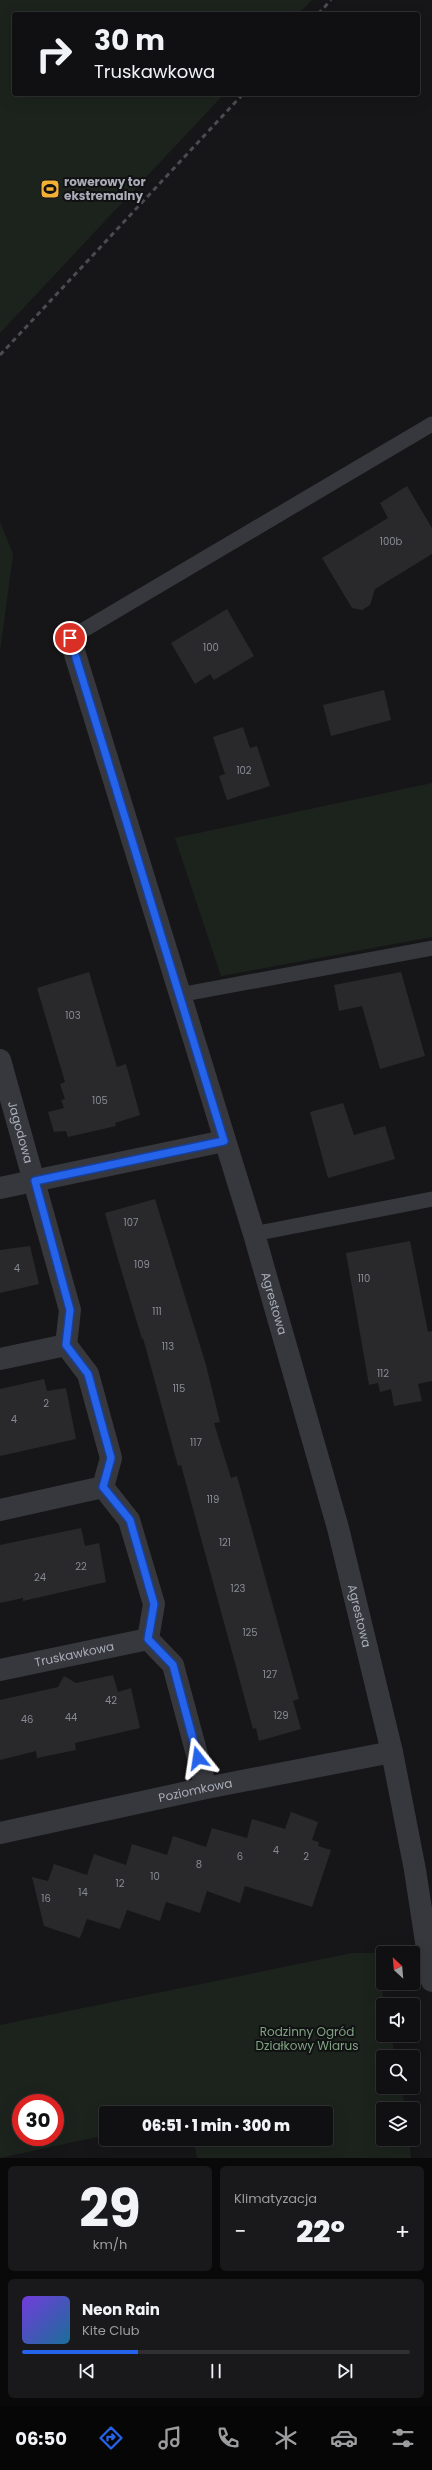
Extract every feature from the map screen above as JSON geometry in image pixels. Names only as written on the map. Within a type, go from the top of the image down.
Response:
[{"type":"street","name":"Agrestowa","points":[[70,638],[224,1141],[254,1234],[344,1550],[392,1752],[415,1870],[432,1981]]},
{"type":"street","name":"Jagodowa","points":[[0,1060],[35,1181]]},
{"type":"street","points":[[0,1188],[224,1141]]},
{"type":"street","points":[[35,1181],[70,1310],[66,1345],[88,1374],[111,1458],[103,1487]]},
{"type":"street","points":[[0,1359],[66,1345]]},
{"type":"street","points":[[0,1510],[103,1487]]},
{"type":"street","points":[[103,1487],[130,1520],[154,1604],[148,1639],[173,1665],[206,1788]]},
{"type":"street","name":"Truskawkowa","points":[[0,1670],[148,1639]]},
{"type":"street","name":"Poziomkowa","points":[[0,1833],[206,1788],[392,1752]]},
{"type":"lane","points":[[70,638],[432,424]]},
{"type":"lane","points":[[179,995],[432,948]]},
{"type":"lane","points":[[254,1234],[432,1199]]},
{"type":"green space","name":"rowerowy tor ekstremalny","points":[[0,0],[312,0],[300,12],[12,12],[12,96],[222,96],[0,333]]},
{"type":"green space","points":[[0,522],[13,554],[0,652]]},
{"type":"green space","points":[[432,783],[432,937],[221,976],[175,838]]},
{"type":"green space","name":"Rodzinny Ogród Działkowy Wiarus","points":[[352,1953],[375,1953],[376,1990],[382,1990],[384,1998],[376,1998],[376,2042],[392,2042],[394,2050],[376,2050],[376,2094],[403,2094],[404,2102],[376,2102],[376,2146],[410,2146],[411,2158],[197,2158],[194,2146],[333,2146],[333,2106],[99,2106],[99,2137],[64,2144],[64,2094],[12,2094],[12,2146],[55,2146],[0,2158],[0,2025]]},
{"type":"building","points":[[407,486],[432,528],[432,554],[375,589],[370,605],[362,610],[352,608],[322,558],[388,518],[380,503]]},
{"type":"building","points":[[227,609],[254,656],[214,680],[210,674],[195,684],[171,643]]},
{"type":"building","points":[[384,690],[391,720],[331,736],[323,705]]},
{"type":"building","points":[[243,727],[250,748],[257,746],[270,786],[227,800],[219,776],[225,774],[213,737]]},
{"type":"building","points":[[89,972],[117,1067],[126,1064],[140,1115],[115,1123],[116,1126],[68,1137],[66,1131],[54,1132],[48,1112],[64,1108],[61,1100],[65,1099],[60,1084],[65,1082],[37,988]]},
{"type":"building","points":[[401,972],[425,1056],[380,1069],[362,1006],[339,1011],[334,985]]},
{"type":"building","points":[[343,1103],[354,1135],[385,1126],[395,1159],[328,1178],[310,1112]]},
{"type":"building","points":[[155,1199],[206,1365],[220,1422],[214,1423],[231,1478],[237,1476],[299,1699],[293,1701],[301,1729],[259,1741],[256,1728],[253,1729],[181,1465],[178,1466],[143,1338],[142,1339],[105,1213]]},
{"type":"building","points":[[410,1241],[428,1332],[432,1331],[432,1381],[418,1384],[422,1401],[394,1406],[391,1389],[380,1392],[378,1383],[369,1385],[346,1253]]},
{"type":"building","points":[[30,1246],[39,1284],[0,1293],[0,1250]]},
{"type":"building","points":[[44,1379],[47,1391],[66,1388],[76,1439],[0,1456],[0,1389]]},
{"type":"building","points":[[81,1528],[85,1546],[99,1543],[106,1582],[23,1601],[23,1598],[0,1603],[0,1545]]},
{"type":"building","points":[[113,1675],[118,1692],[131,1688],[140,1728],[75,1743],[76,1750],[37,1758],[36,1751],[0,1760],[0,1700],[58,1687],[64,1676],[76,1683]]},
{"type":"building","points":[[291,1812],[318,1822],[312,1840],[319,1842],[318,1846],[331,1850],[312,1907],[245,1886],[240,1903],[207,1891],[200,1913],[166,1902],[160,1921],[127,1910],[120,1929],[87,1919],[80,1938],[44,1926],[32,1877],[48,1881],[54,1864],[87,1875],[94,1854],[126,1865],[132,1844],[167,1855],[173,1836],[206,1847],[212,1828],[247,1838],[252,1819],[285,1829]]},
{"type":"railway","points":[[320,12],[331,0]]},
{"type":"railway","points":[[0,355],[241,96]]},
{"type":"place","name":"rowerowy tor ekstremalny","points":[[50,189]]},
{"type":"route","points":[[70,638],[224,1141],[35,1181],[70,1310],[66,1345],[88,1374],[111,1458],[103,1487],[130,1520],[154,1604],[148,1639],[173,1665],[198,1758]]}]
